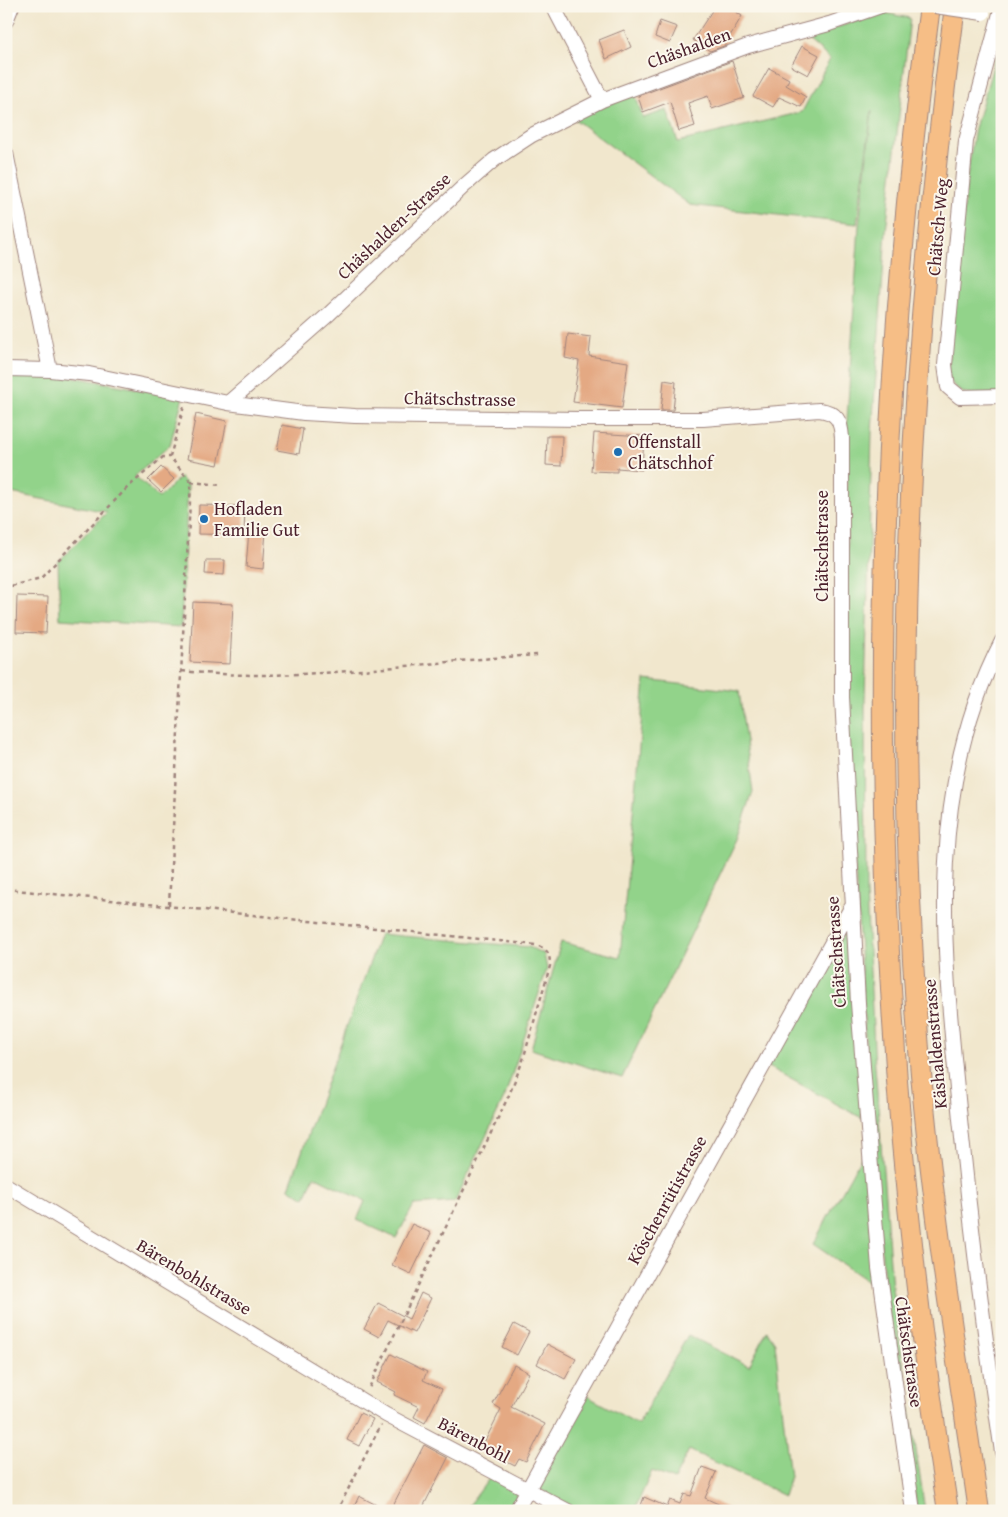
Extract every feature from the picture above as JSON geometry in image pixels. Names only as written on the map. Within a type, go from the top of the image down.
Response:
[{"type":"highway","points":[[930,6],[906,211],[891,400],[885,533],[882,737],[888,939],[901,1132],[924,1343],[948,1511]]},
{"type":"highway","points":[[955,6],[932,204],[916,402],[908,602],[908,775],[916,1006],[927,1139],[943,1272],[979,1511]]},
{"type":"street","points":[[6,21],[12,6]]},
{"type":"street","name":"Chäshalden","points":[[602,100],[763,40],[829,24],[881,6]]},
{"type":"street","points":[[935,6],[983,13],[1000,11]]},
{"type":"street","points":[[555,11],[602,100]]},
{"type":"street","name":"Chätsch-Weg","points":[[1000,11],[973,109],[963,161],[945,365],[948,386],[960,397],[1002,396]]},
{"type":"street","name":"Chäshalden-Strasse","points":[[228,403],[329,314],[494,160],[558,121],[602,100]]},
{"type":"street","points":[[6,153],[50,370]]},
{"type":"street","name":"Chätschstrasse","points":[[6,369],[50,370],[127,380],[228,403],[304,413],[384,417],[703,419],[819,410],[833,413],[842,426],[842,669],[851,908],[873,1211],[889,1344],[913,1511]]},
{"type":"street","name":"Käshaldenstrasse","points":[[1002,641],[972,709],[958,759],[948,817],[944,902],[949,992],[967,1189],[1002,1452]]},
{"type":"street","name":"Köschenrütistrasse","points":[[516,1511],[851,908]]},
{"type":"street","name":"Bärenbohlstrasse","points":[[6,1186],[363,1400]]},
{"type":"street","name":"Bärenbohl","points":[[363,1400],[386,1415],[568,1511]]},
{"type":"path","points":[[170,457],[188,394]]},
{"type":"path","points":[[11,586],[42,578],[127,488],[164,457],[170,457],[191,482],[169,904]]},
{"type":"path","points":[[191,482],[221,485]]},
{"type":"path","points":[[182,671],[209,674],[344,672],[539,655]]},
{"type":"path","points":[[6,889],[169,904],[536,945],[545,948],[550,955],[550,966],[523,1060],[509,1096],[363,1400]]},
{"type":"path","points":[[337,1511],[386,1415]]},
{"type":"green space","points":[[884,13],[910,18],[886,231],[872,432],[865,699],[866,893],[875,1066],[892,1288],[925,1511],[917,1511],[885,1288],[872,1155],[847,730],[847,420],[859,225],[872,110],[857,224],[690,205],[573,118],[635,94],[643,118],[667,110],[678,142],[802,112],[830,59],[805,37]]},
{"type":"green space","points":[[1002,35],[1002,393],[970,395],[958,389],[947,376],[967,177],[975,128]]},
{"type":"green space","points":[[6,373],[51,373],[183,397],[170,445],[135,476],[159,498],[180,477],[188,485],[181,627],[60,619],[58,562],[107,512],[6,492]]},
{"type":"green space","points":[[645,680],[739,691],[753,792],[737,839],[622,1078],[531,1049],[561,942],[620,957]]},
{"type":"green space","points":[[849,926],[862,1118],[767,1066]]},
{"type":"green space","points":[[380,934],[529,947],[544,954],[547,969],[505,1096],[455,1202],[414,1205],[396,1238],[357,1220],[365,1201],[314,1176],[305,1198],[289,1188]]},
{"type":"green space","points":[[863,1154],[876,1287],[813,1244]]},
{"type":"green space","points":[[767,1331],[775,1343],[790,1477],[784,1495],[689,1450],[674,1480],[652,1471],[634,1511],[581,1511],[535,1487],[587,1396],[638,1424],[688,1335],[749,1366]]},
{"type":"green space","points":[[491,1476],[520,1491],[508,1511],[465,1511]]},
{"type":"building","points":[[715,6],[727,6],[742,16],[724,46],[710,51],[693,40]]},
{"type":"building","points":[[660,21],[677,27],[670,43],[655,37]]},
{"type":"building","points":[[624,30],[631,47],[606,59],[599,40]]},
{"type":"building","points":[[802,46],[819,55],[808,75],[791,66]]},
{"type":"building","points":[[732,61],[744,98],[712,109],[708,96],[688,103],[695,126],[679,131],[670,102],[643,112],[638,96]]},
{"type":"building","points":[[769,68],[789,79],[786,85],[806,97],[801,107],[779,97],[773,107],[753,96]]},
{"type":"building","points":[[568,334],[591,337],[589,356],[628,362],[622,408],[573,402],[579,361],[565,358]]},
{"type":"building","points":[[664,380],[676,382],[673,410],[661,410]]},
{"type":"building","points":[[196,414],[227,421],[218,465],[187,459]]},
{"type":"building","points":[[282,425],[303,429],[299,454],[277,450]]},
{"type":"building","name":"Offenstall Chätschhof","points":[[594,433],[644,436],[642,470],[617,468],[617,472],[591,471]]},
{"type":"building","points":[[547,436],[562,436],[561,466],[546,465]]},
{"type":"building","points":[[161,467],[174,479],[161,492],[148,480]]},
{"type":"building","points":[[199,505],[245,506],[244,535],[198,534]]},
{"type":"building","points":[[249,530],[266,531],[263,569],[246,567]]},
{"type":"building","points":[[206,560],[225,560],[224,575],[205,574]]},
{"type":"building","points":[[17,596],[48,597],[46,633],[16,632]]},
{"type":"building","points":[[193,602],[233,604],[230,664],[190,662]]},
{"type":"building","points":[[412,1224],[431,1233],[411,1274],[392,1265]]},
{"type":"building","points":[[421,1293],[431,1298],[414,1333],[388,1320],[379,1337],[364,1329],[378,1303],[409,1319]]},
{"type":"building","points":[[514,1324],[529,1332],[517,1355],[502,1347]]},
{"type":"building","points":[[547,1344],[576,1359],[565,1379],[537,1364]]},
{"type":"building","points":[[391,1354],[427,1372],[423,1380],[442,1389],[425,1423],[414,1417],[419,1407],[394,1395],[396,1392],[377,1382]]},
{"type":"building","points":[[514,1365],[529,1373],[511,1407],[545,1424],[526,1462],[519,1459],[515,1466],[491,1454],[492,1452],[482,1447],[501,1409],[493,1404]]},
{"type":"building","points":[[360,1413],[373,1419],[359,1446],[347,1440]]},
{"type":"building","points":[[424,1445],[448,1458],[421,1511],[390,1511]]},
{"type":"building","points":[[702,1467],[716,1472],[705,1498],[734,1511],[639,1511],[644,1497],[667,1507],[670,1500],[680,1504],[684,1494],[691,1496]]},
{"type":"building","points":[[359,1496],[388,1511],[352,1511]]},
{"type":"place","name":"Offenstall Chätschhof","points":[[618,452]]},
{"type":"place","name":"Hofladen Familie Gut","points":[[204,519]]}]
